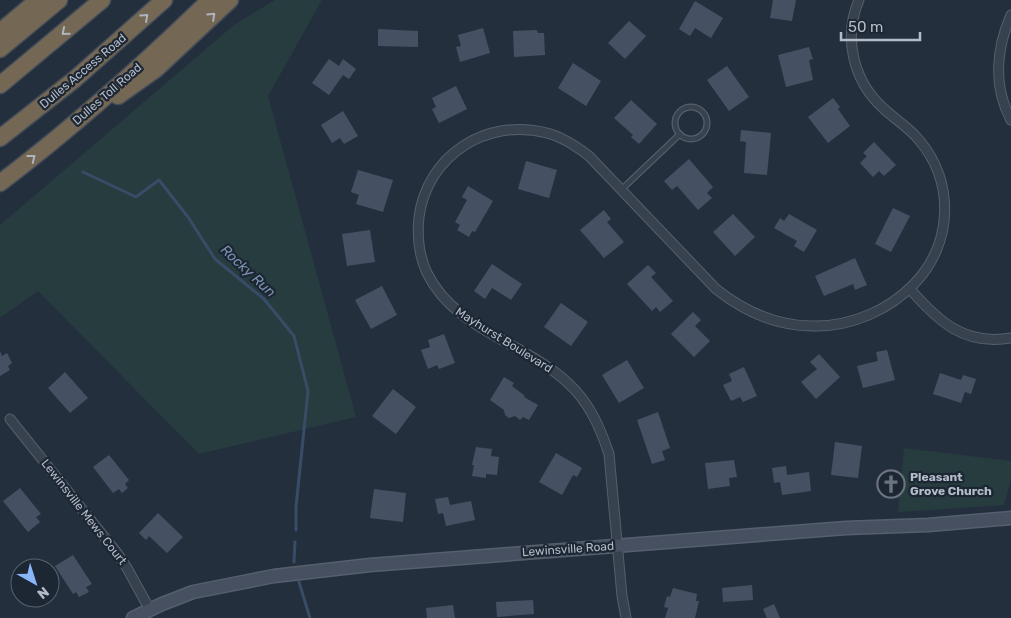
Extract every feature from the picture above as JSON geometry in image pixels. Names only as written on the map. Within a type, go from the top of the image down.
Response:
[{"type":"highway","points":[[0,32],[31,0]]},
{"type":"highway","points":[[0,32],[38,0]]},
{"type":"highway","points":[[0,49],[60,0]]},
{"type":"highway","points":[[0,84],[102,0]]},
{"type":"highway","name":"Dulles Access Road","points":[[0,138],[75,79],[164,0]]},
{"type":"highway","name":"Dulles Toll Road","points":[[0,183],[64,132],[149,58],[210,0]]},
{"type":"highway","points":[[64,132],[145,78],[230,0]]},
{"type":"main road","name":"Lewinsville Road","points":[[133,618],[193,592],[274,576],[370,565],[846,528],[928,525],[1011,518]]},
{"type":"street","name":"Mayhurst Boulevard","points":[[626,618],[622,596],[609,454],[602,434],[582,398],[552,370],[473,323],[446,301],[426,272],[420,249],[418,224],[425,192],[441,165],[453,153],[468,142],[483,136],[515,129],[532,130],[563,138],[589,156],[716,289],[737,304],[767,319],[798,326],[837,324],[872,314],[910,289],[931,262],[942,234],[945,218],[945,200],[937,168],[924,146],[909,129],[872,97],[857,70],[851,38],[852,22],[859,0]]},
{"type":"street","points":[[1011,15],[1004,30],[998,64],[1002,99],[1011,120]]},
{"type":"street","points":[[910,289],[930,312],[955,330],[987,339],[1011,338]]},
{"type":"street","name":"Lewinsville Mews Court","points":[[10,419],[117,553],[150,610]]},
{"type":"lane","points":[[690,107],[702,111],[706,116],[707,122],[703,133],[692,138],[680,134],[675,124],[679,112],[690,107]]},
{"type":"lane","points":[[621,190],[680,134]]},
{"type":"green space","points":[[275,0],[322,0],[268,96],[356,417],[199,454],[38,291],[0,318],[0,225],[234,25]]},
{"type":"green space","points":[[904,448],[1011,461],[1011,479],[1004,505],[898,512]]},
{"type":"building","points":[[773,0],[796,0],[792,21],[770,18]]},
{"type":"building","points":[[695,1],[723,18],[711,38],[695,28],[690,36],[679,29]]},
{"type":"building","points":[[629,21],[646,36],[625,59],[608,43]]},
{"type":"building","points":[[483,28],[490,53],[460,62],[456,47],[461,46],[458,35]]},
{"type":"building","points":[[378,29],[418,31],[418,47],[378,46]]},
{"type":"building","points":[[537,30],[538,33],[544,33],[545,55],[514,57],[513,31]]},
{"type":"building","points":[[809,47],[813,59],[809,60],[813,80],[786,87],[778,55]]},
{"type":"building","points":[[329,59],[339,66],[343,59],[356,69],[349,79],[343,75],[329,95],[312,83]]},
{"type":"building","points":[[573,63],[601,81],[586,106],[558,88]]},
{"type":"building","points":[[727,66],[749,97],[729,111],[707,80]]},
{"type":"building","points":[[456,86],[467,109],[439,123],[432,109],[436,107],[432,98]]},
{"type":"building","points":[[833,98],[850,126],[828,143],[808,117]]},
{"type":"building","points":[[631,100],[657,124],[639,144],[631,137],[633,135],[614,118]]},
{"type":"building","points":[[343,111],[358,136],[344,144],[340,138],[332,143],[321,125]]},
{"type":"building","points":[[741,130],[771,133],[767,175],[744,173],[746,142],[740,141]]},
{"type":"building","points":[[874,142],[896,165],[884,176],[879,171],[873,177],[860,163],[867,156],[863,153]]},
{"type":"building","points":[[689,159],[713,187],[707,193],[712,198],[698,210],[677,186],[672,190],[664,181]]},
{"type":"building","points":[[526,161],[557,170],[549,198],[518,189]]},
{"type":"building","points":[[358,170],[393,180],[383,212],[356,204],[359,195],[351,192]]},
{"type":"building","points":[[468,186],[493,201],[475,232],[472,231],[469,237],[457,230],[460,225],[455,222],[467,200],[462,197]]},
{"type":"building","points":[[893,208],[910,216],[891,252],[875,244]]},
{"type":"building","points":[[604,210],[611,219],[607,222],[624,242],[604,258],[580,230]]},
{"type":"building","points":[[733,214],[755,237],[735,256],[713,232]]},
{"type":"building","points":[[789,214],[817,230],[804,252],[794,246],[797,241],[774,228],[780,218],[784,221]]},
{"type":"building","points":[[370,230],[375,262],[347,266],[342,234]]},
{"type":"building","points":[[855,258],[867,285],[855,290],[853,284],[824,296],[815,276]]},
{"type":"building","points":[[492,264],[522,284],[511,300],[492,288],[485,299],[474,291]]},
{"type":"building","points":[[648,265],[656,273],[651,277],[673,301],[660,312],[656,307],[652,311],[627,284]]},
{"type":"building","points":[[382,286],[397,315],[371,329],[355,300]]},
{"type":"building","points":[[561,303],[588,322],[571,346],[544,327]]},
{"type":"building","points":[[693,312],[701,320],[695,326],[710,341],[694,357],[671,334]]},
{"type":"building","points":[[444,334],[455,363],[439,369],[437,365],[428,369],[421,350],[430,347],[428,340]]},
{"type":"building","points":[[887,350],[895,380],[863,388],[857,366],[878,361],[876,352]]},
{"type":"building","points":[[0,351],[2,356],[7,353],[12,363],[8,366],[10,370],[0,376]]},
{"type":"building","points":[[819,354],[840,377],[816,399],[801,382],[817,369],[810,362]]},
{"type":"building","points":[[627,360],[644,388],[619,403],[602,375]]},
{"type":"building","points":[[744,367],[757,396],[743,402],[740,397],[731,401],[723,385],[732,381],[729,374]]},
{"type":"building","points":[[65,372],[88,398],[70,413],[48,388]]},
{"type":"building","points":[[940,373],[961,380],[963,375],[976,379],[971,394],[965,392],[961,403],[933,394]]},
{"type":"building","points":[[504,377],[514,383],[512,386],[524,397],[538,405],[529,420],[523,417],[520,420],[515,416],[509,418],[505,415],[504,410],[490,400]]},
{"type":"building","points":[[393,389],[416,407],[396,434],[372,416]]},
{"type":"building","points":[[658,412],[670,448],[662,451],[665,460],[652,464],[637,420]]},
{"type":"building","points":[[835,442],[862,446],[858,478],[831,475]]},
{"type":"building","points":[[476,447],[492,449],[491,456],[499,457],[497,475],[486,474],[486,478],[472,476],[474,465],[472,465]]},
{"type":"building","points":[[556,453],[582,468],[577,477],[573,475],[562,495],[539,482]]},
{"type":"building","points":[[109,455],[129,480],[125,484],[128,488],[122,493],[119,489],[113,493],[93,467]]},
{"type":"building","points":[[734,460],[737,477],[729,478],[730,486],[708,489],[705,463]]},
{"type":"building","points":[[786,466],[787,475],[809,472],[811,491],[782,495],[780,482],[774,483],[772,468]]},
{"type":"building","name":"Pleasant Grove Church","points":[[884,473],[900,475],[898,496],[882,494]]},
{"type":"building","points":[[20,488],[41,514],[36,517],[40,522],[28,532],[3,501]]},
{"type":"building","points":[[374,489],[406,493],[403,522],[370,518]]},
{"type":"building","points":[[448,497],[450,505],[471,501],[475,520],[446,526],[443,513],[438,514],[435,499]]},
{"type":"building","points":[[158,513],[183,537],[167,553],[149,536],[146,540],[139,533]]},
{"type":"building","points":[[73,555],[92,584],[86,587],[89,592],[79,597],[76,592],[73,594],[60,574],[60,563]]},
{"type":"building","points":[[752,585],[753,600],[723,602],[722,588]]},
{"type":"building","points":[[673,588],[697,594],[696,601],[699,601],[695,618],[665,618],[668,608],[664,607],[667,596],[670,597]]},
{"type":"building","points":[[533,600],[534,614],[497,617],[496,602]]},
{"type":"building","points":[[774,604],[780,618],[767,618],[763,609]]},
{"type":"building","points":[[453,605],[455,618],[427,618],[426,608]]},
{"type":"waterway","name":"Rocky Run","points":[[83,172],[136,197],[159,180],[188,217],[215,259],[264,299],[294,336],[308,391],[296,507],[296,530]]},
{"type":"waterway","name":"Rocky Run","points":[[294,562],[295,542]]},
{"type":"waterway","name":"Rocky Run","points":[[299,582],[310,618]]},
{"type":"place","name":"Pleasant Grove Church","points":[[891,484]]}]
